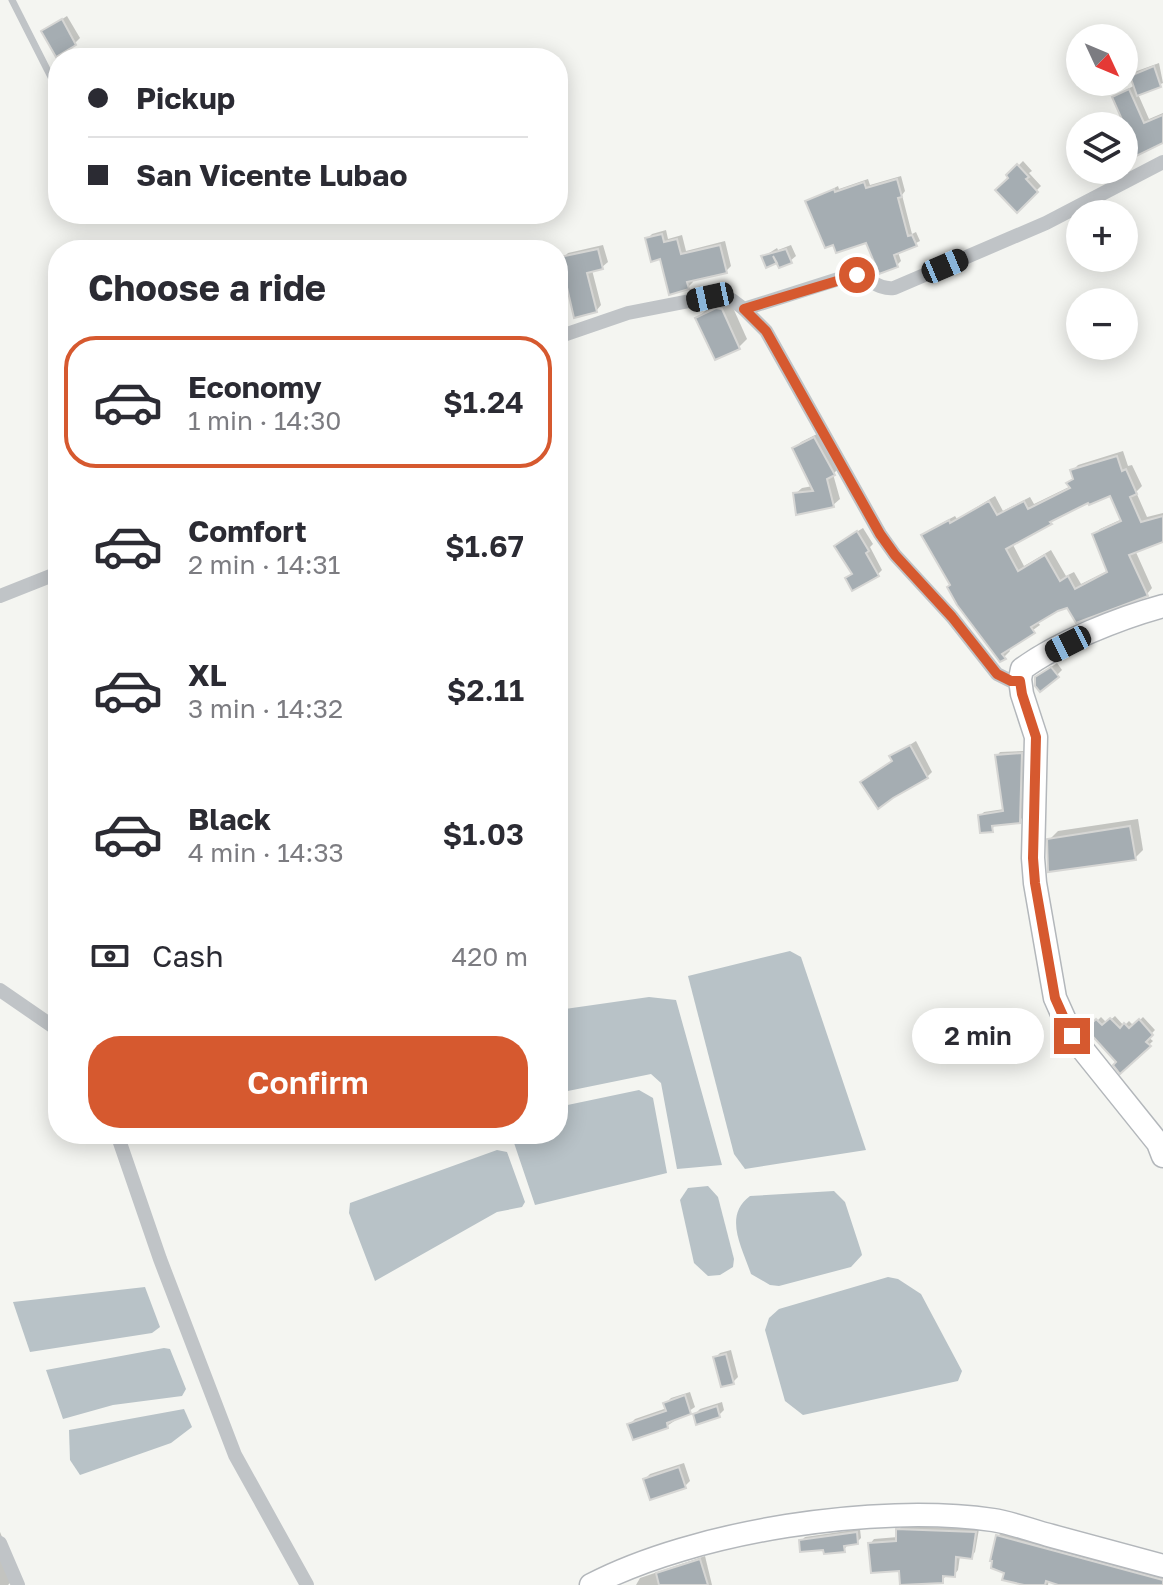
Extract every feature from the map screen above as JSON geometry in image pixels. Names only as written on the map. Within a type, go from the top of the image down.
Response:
[{"type":"street","points":[[744,309],[851,275],[862,277],[884,289],[894,288],[1046,223],[1163,162]]},
{"type":"street","points":[[568,334],[628,313],[710,297],[732,300],[744,309],[766,331],[880,534],[895,555],[952,617],[997,674],[1011,681],[1025,700]]},
{"type":"street","points":[[0,596],[48,577]]},
{"type":"street","points":[[1163,606],[1117,619],[1022,669],[1025,700],[1036,737],[1034,871],[1055,998],[1072,1036],[1158,1143],[1163,1156]]},
{"type":"street","points":[[0,990],[48,1023]]},
{"type":"street","points":[[120,1144],[160,1259],[235,1455],[307,1585]]},
{"type":"street","points":[[591,1585],[607,1576],[684,1549],[776,1528],[872,1516],[919,1515],[994,1520],[1163,1566]]},
{"type":"street","points":[[0,1543],[18,1585]]},
{"type":"lane","points":[[12,0],[48,71]]},
{"type":"shaded area","points":[[790,951],[801,957],[866,1150],[745,1169],[734,1154],[688,976]]},
{"type":"shaded area","points":[[649,997],[676,1000],[722,1165],[677,1169],[661,1083],[651,1074],[568,1091],[568,1009]]},
{"type":"shaded area","points":[[639,1090],[653,1098],[667,1173],[535,1205],[514,1144],[568,1144],[568,1105]]},
{"type":"shaded area","points":[[497,1150],[507,1152],[525,1202],[522,1207],[497,1212],[375,1281],[349,1213],[350,1203]]},
{"type":"shaded area","points":[[708,1186],[718,1197],[734,1259],[733,1267],[720,1275],[708,1276],[694,1263],[680,1200],[688,1188]]},
{"type":"shaded area","points":[[834,1191],[845,1202],[862,1255],[851,1267],[779,1286],[770,1285],[751,1274],[736,1222],[742,1204],[750,1196]]},
{"type":"shaded area","points":[[888,1277],[898,1279],[921,1294],[962,1371],[958,1381],[803,1415],[785,1401],[765,1330],[769,1318],[779,1309]]},
{"type":"shaded area","points":[[145,1287],[160,1327],[152,1333],[30,1352],[13,1302]]},
{"type":"shaded area","points":[[170,1349],[186,1389],[182,1396],[113,1405],[63,1419],[46,1370]]},
{"type":"shaded area","points":[[184,1409],[192,1427],[171,1443],[80,1475],[70,1460],[69,1430]]},
{"type":"building","points":[[62,19],[76,45],[51,48],[41,31]]},
{"type":"building","points":[[1154,66],[1161,87],[1138,96],[1138,73]]},
{"type":"building","points":[[1132,96],[1144,123],[1163,115],[1163,143],[1138,155],[1138,112],[1119,112],[1112,97]]},
{"type":"building","points":[[1017,164],[1038,192],[1017,213],[995,190]]},
{"type":"building","points":[[897,179],[902,197],[898,198],[908,236],[912,235],[917,246],[894,255],[898,267],[879,274],[866,243],[836,253],[833,245],[825,248],[805,201],[834,189],[835,192],[864,182],[866,188]]},
{"type":"building","points":[[662,234],[664,242],[677,239],[681,254],[720,245],[727,273],[687,282],[689,289],[669,295],[660,259],[651,262],[645,238]]},
{"type":"building","points":[[598,249],[603,269],[587,273],[597,312],[574,318],[568,292],[568,255]]},
{"type":"building","points":[[786,249],[792,263],[779,268],[777,263],[766,268],[761,256]]},
{"type":"building","points":[[716,308],[722,309],[740,349],[715,360],[695,318]]},
{"type":"building","points":[[814,437],[835,475],[827,479],[834,507],[796,515],[793,493],[813,491],[792,448]]},
{"type":"building","points":[[1117,456],[1122,471],[1126,469],[1137,494],[1130,497],[1141,522],[1163,516],[1163,542],[1129,555],[1148,596],[1076,623],[1067,608],[1058,611],[1031,627],[1035,633],[1002,654],[1006,659],[1000,662],[957,605],[947,587],[950,585],[921,535],[989,501],[997,515],[1024,501],[1028,509],[1070,488],[1066,483],[1073,479],[1070,470]],"holes":[[[1110,496],[1121,521],[1092,534],[1107,572],[1075,589],[1068,576],[1060,581],[1045,555],[1018,571],[1006,549],[1052,524],[1050,522]]]},
{"type":"building","points":[[857,531],[879,576],[852,591],[845,578],[852,574],[834,546]]},
{"type":"building","points":[[1051,667],[1059,677],[1040,692],[1035,686],[1035,677]]},
{"type":"building","points":[[910,745],[928,778],[878,809],[860,782],[892,761],[889,756]]},
{"type":"building","points":[[1022,753],[1020,823],[992,826],[993,832],[980,833],[978,815],[1003,811],[995,755]]},
{"type":"building","points":[[1130,826],[1136,860],[1048,872],[1047,839]]},
{"type":"building","points":[[1110,1018],[1120,1028],[1124,1023],[1129,1028],[1139,1019],[1153,1035],[1146,1042],[1151,1046],[1120,1074],[1113,1065],[1116,1062],[1086,1029],[1096,1019],[1102,1025]]},
{"type":"building","points":[[726,1354],[734,1384],[721,1387],[713,1357]]},
{"type":"building","points":[[685,1395],[691,1414],[667,1423],[668,1428],[633,1440],[627,1424],[666,1411],[663,1403]]},
{"type":"building","points":[[717,1406],[720,1417],[696,1425],[693,1414]]},
{"type":"building","points":[[679,1467],[686,1488],[650,1500],[643,1479]]},
{"type":"building","points":[[896,1529],[976,1532],[972,1559],[956,1557],[955,1577],[943,1576],[943,1583],[900,1585],[899,1571],[871,1573],[868,1543],[896,1541]]},
{"type":"building","points":[[857,1532],[858,1544],[844,1546],[845,1552],[800,1552],[799,1540]]},
{"type":"building","points":[[996,1535],[1163,1580],[1163,1585],[1058,1585],[1046,1581],[1045,1585],[1024,1585],[1002,1580],[1004,1573],[991,1568],[990,1561]]},
{"type":"building","points":[[700,1559],[708,1585],[659,1585],[656,1573]]},
{"type":"route","points":[[857,275],[744,309],[766,331],[880,534],[895,555],[952,617],[997,674],[1011,681],[1020,681],[1036,737],[1035,883],[1055,998],[1072,1036]]}]
